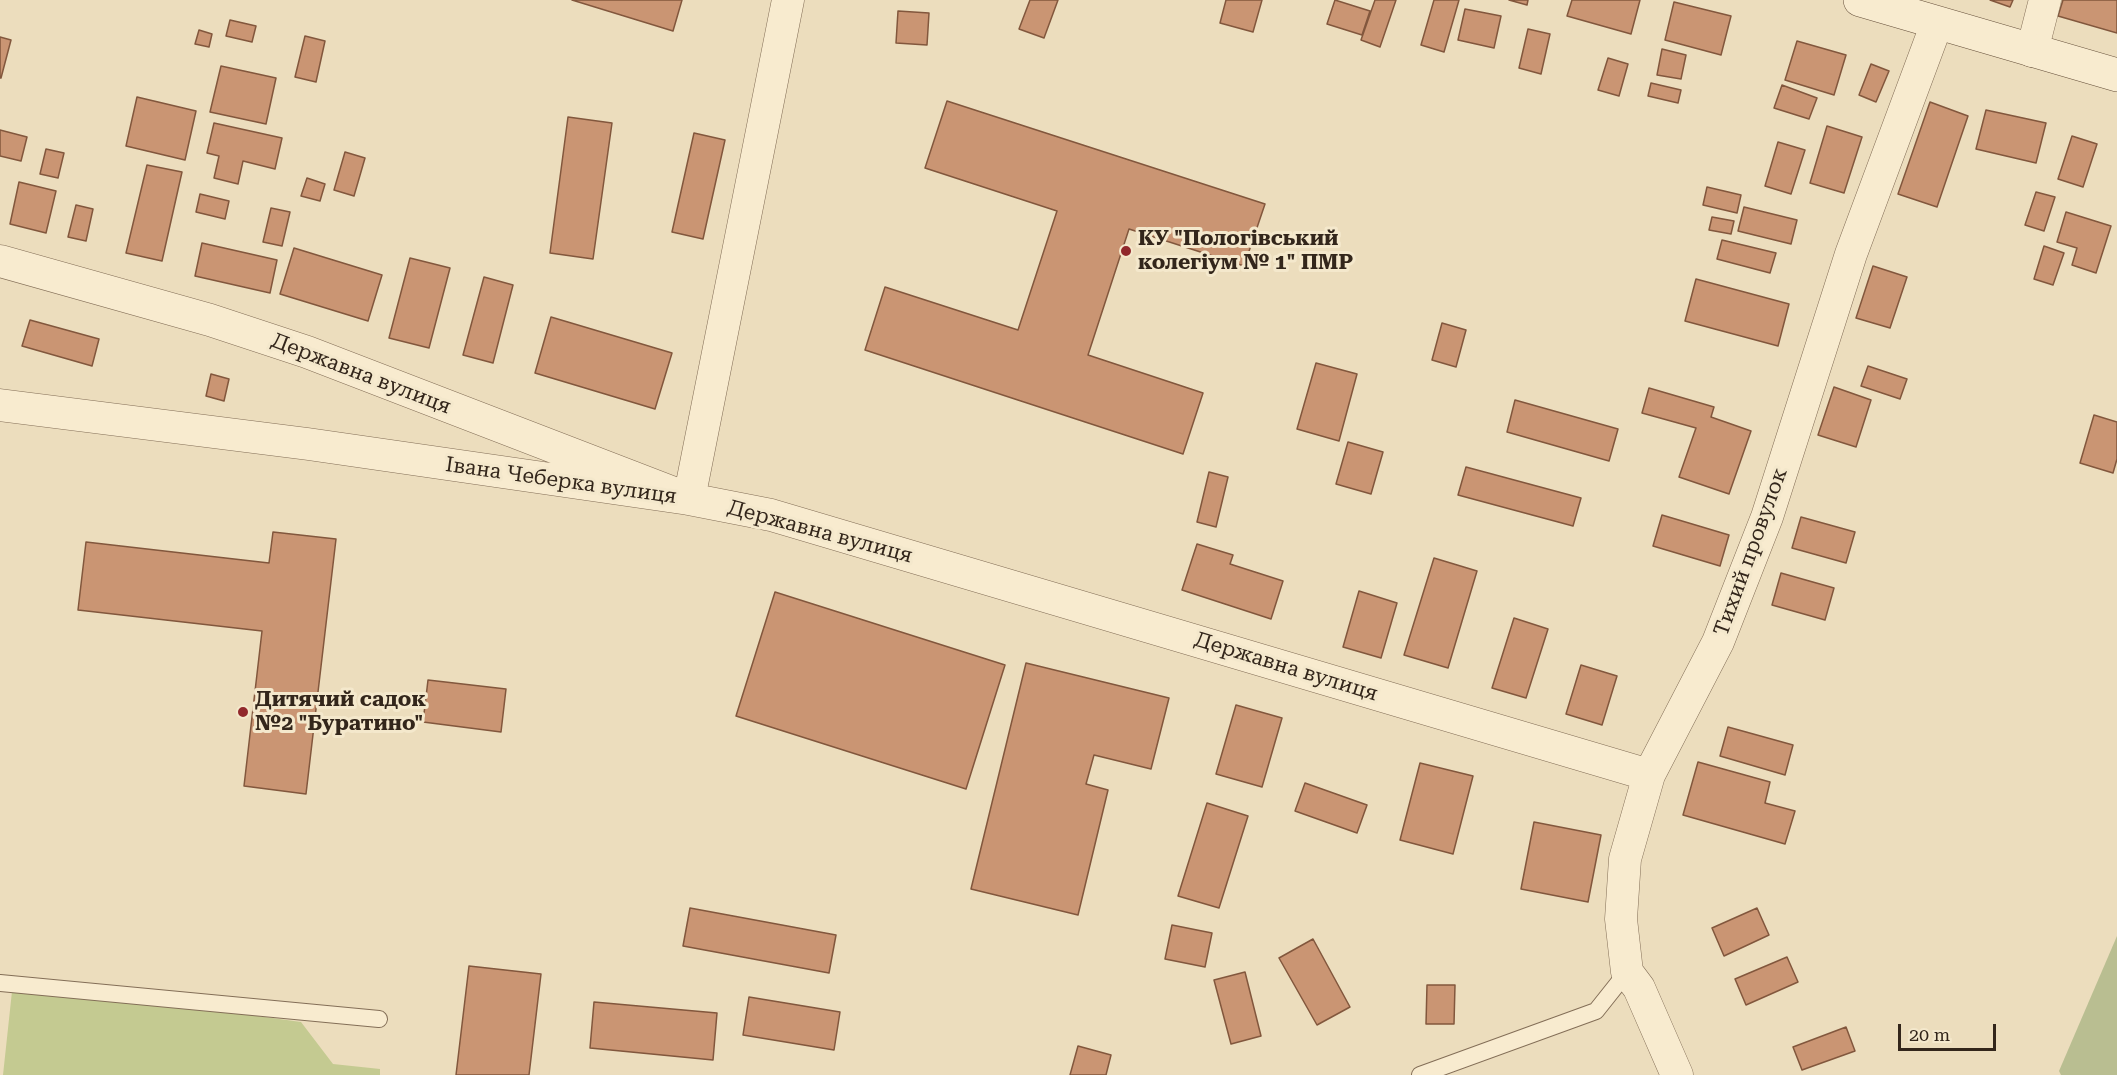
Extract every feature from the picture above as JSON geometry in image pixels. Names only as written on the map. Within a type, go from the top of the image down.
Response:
[{"type":"main road","points":[[1860,0],[2117,75]]},
{"type":"street","name":"Івана Чеберка вулиця","points":[[0,405],[308,444],[689,500],[788,0]]},
{"type":"street","points":[[2032,51],[2044,0]]},
{"type":"street","name":"Тихий провулок","points":[[1677,1075],[1639,988],[1627,972],[1621,919],[1625,860],[1649,775],[1718,642],[1767,517],[1851,254],[1937,23]]},
{"type":"street","name":"Державна вулиця","points":[[0,261],[248,332],[307,352],[689,500],[771,514],[1649,775]]},
{"type":"lane","points":[[1420,1075],[1596,1011],[1627,972]]},
{"type":"lane","points":[[0,983],[379,1019]]},
{"type":"green space","points":[[2117,936],[2117,1075],[2061,1075],[2059,1071]]},
{"type":"green space","points":[[13,982],[301,1022],[333,1064],[380,1069],[380,1075],[3,1075]]},
{"type":"building","points":[[572,0],[682,0],[673,31]]},
{"type":"building","points":[[1030,0],[1058,0],[1044,38],[1019,29]]},
{"type":"building","points":[[1226,0],[1262,0],[1253,32],[1220,23]]},
{"type":"building","points":[[1335,0],[1370,11],[1362,35],[1327,24]]},
{"type":"building","points":[[1375,0],[1396,0],[1380,47],[1361,40]]},
{"type":"building","points":[[1434,0],[1459,0],[1444,52],[1421,45]]},
{"type":"building","points":[[1509,0],[1528,0],[1527,5]]},
{"type":"building","points":[[1572,0],[1640,0],[1631,34],[1567,16]]},
{"type":"building","points":[[1990,0],[2013,0],[2010,7]]},
{"type":"building","points":[[2063,0],[2117,0],[2117,33],[2058,16]]},
{"type":"building","points":[[1674,2],[1731,16],[1721,55],[1665,40]]},
{"type":"building","points":[[1465,9],[1501,16],[1494,48],[1458,40]]},
{"type":"building","points":[[898,11],[929,13],[927,45],[896,43]]},
{"type":"building","points":[[230,20],[256,26],[252,42],[226,36]]},
{"type":"building","points":[[1528,29],[1550,34],[1541,74],[1519,68]]},
{"type":"building","points":[[199,30],[212,34],[209,47],[195,44]]},
{"type":"building","points":[[305,36],[325,41],[316,82],[295,77]]},
{"type":"building","points":[[0,37],[11,40],[1,78],[0,78]]},
{"type":"building","points":[[1797,41],[1846,55],[1834,95],[1785,80]]},
{"type":"building","points":[[1662,49],[1686,55],[1681,79],[1657,75]]},
{"type":"building","points":[[1608,58],[1628,64],[1619,96],[1598,90]]},
{"type":"building","points":[[1871,64],[1889,71],[1876,102],[1859,95]]},
{"type":"building","points":[[221,66],[276,78],[266,124],[210,112]]},
{"type":"building","points":[[1651,83],[1681,90],[1678,103],[1648,96]]},
{"type":"building","points":[[1782,85],[1817,98],[1809,119],[1774,108]]},
{"type":"building","points":[[137,97],[196,111],[185,160],[126,146]]},
{"type":"building","points":[[947,101],[1265,204],[1244,266],[1129,229],[1088,355],[1203,393],[1183,454],[865,350],[885,287],[1018,330],[1057,211],[925,168]]},
{"type":"building","points":[[1930,102],[1968,116],[1937,207],[1898,194]]},
{"type":"building","points":[[1986,110],[2046,123],[2036,163],[1976,149]]},
{"type":"building","points":[[568,117],[612,123],[593,259],[550,253]]},
{"type":"building","points":[[214,123],[282,138],[275,169],[243,161],[238,184],[214,178],[219,156],[207,153]]},
{"type":"building","points":[[1827,126],[1862,137],[1844,193],[1810,183]]},
{"type":"building","points":[[0,130],[27,137],[21,161],[0,156]]},
{"type":"building","points":[[694,133],[725,140],[703,239],[672,232]]},
{"type":"building","points":[[2072,136],[2097,144],[2083,187],[2058,179]]},
{"type":"building","points":[[1778,142],[1805,150],[1791,194],[1765,186]]},
{"type":"building","points":[[46,149],[64,153],[58,178],[40,174]]},
{"type":"building","points":[[345,152],[365,158],[354,196],[334,190]]},
{"type":"building","points":[[147,165],[182,172],[162,261],[126,253]]},
{"type":"building","points":[[307,178],[325,184],[320,201],[301,196]]},
{"type":"building","points":[[19,182],[56,191],[46,233],[10,224]]},
{"type":"building","points":[[1707,187],[1741,195],[1737,213],[1703,205]]},
{"type":"building","points":[[2036,192],[2055,197],[2044,231],[2025,225]]},
{"type":"building","points":[[200,194],[229,201],[225,219],[196,212]]},
{"type":"building","points":[[76,205],[93,209],[86,241],[68,237]]},
{"type":"building","points":[[1744,207],[1797,220],[1791,244],[1738,231]]},
{"type":"building","points":[[271,208],[290,212],[282,246],[263,242]]},
{"type":"building","points":[[2066,212],[2111,226],[2096,273],[2072,265],[2077,248],[2057,242]]},
{"type":"building","points":[[1712,217],[1734,221],[1731,234],[1709,230]]},
{"type":"building","points":[[1722,240],[1776,253],[1770,273],[1717,259]]},
{"type":"building","points":[[202,243],[277,260],[270,293],[195,276]]},
{"type":"building","points":[[2044,246],[2064,253],[2053,285],[2034,279]]},
{"type":"building","points":[[294,248],[382,275],[368,321],[280,294]]},
{"type":"building","points":[[410,258],[450,268],[429,348],[389,338]]},
{"type":"building","points":[[1873,266],[1907,277],[1890,328],[1856,318]]},
{"type":"building","points":[[484,277],[513,285],[493,363],[463,355]]},
{"type":"building","points":[[1696,279],[1789,304],[1778,346],[1685,321]]},
{"type":"building","points":[[551,317],[672,353],[655,409],[535,373]]},
{"type":"building","points":[[30,320],[99,339],[92,366],[22,346]]},
{"type":"building","points":[[1442,323],[1466,330],[1456,367],[1432,360]]},
{"type":"building","points":[[1316,363],[1357,374],[1339,441],[1297,429]]},
{"type":"building","points":[[1868,366],[1907,379],[1900,399],[1861,386]]},
{"type":"building","points":[[211,374],[229,379],[224,401],[206,396]]},
{"type":"building","points":[[1834,387],[1871,400],[1856,447],[1818,435]]},
{"type":"building","points":[[1649,388],[1714,407],[1711,417],[1751,431],[1729,494],[1679,477],[1696,428],[1642,413]]},
{"type":"building","points":[[1515,400],[1618,429],[1609,461],[1507,432]]},
{"type":"building","points":[[2094,415],[2117,422],[2117,459],[2113,473],[2080,463]]},
{"type":"building","points":[[1348,442],[1383,452],[1371,494],[1336,484]]},
{"type":"building","points":[[1466,467],[1581,498],[1573,526],[1458,495]]},
{"type":"building","points":[[1209,472],[1228,477],[1216,527],[1197,522]]},
{"type":"building","points":[[1662,515],[1729,535],[1720,566],[1653,546]]},
{"type":"building","points":[[1801,517],[1855,532],[1846,563],[1792,548]]},
{"type":"building","points":[[273,532],[336,539],[306,794],[244,786],[262,631],[78,610],[86,542],[269,563]]},
{"type":"building","points":[[1197,544],[1233,555],[1230,564],[1283,581],[1271,619],[1182,590]]},
{"type":"building","points":[[1434,558],[1477,571],[1448,668],[1404,655]]},
{"type":"building","points":[[1781,573],[1834,588],[1825,620],[1772,605]]},
{"type":"building","points":[[1359,591],[1397,603],[1381,658],[1343,647]]},
{"type":"building","points":[[775,592],[1005,665],[966,789],[736,716]]},
{"type":"building","points":[[1514,618],[1548,629],[1526,698],[1492,688]]},
{"type":"building","points":[[1026,663],[1169,698],[1151,769],[1094,755],[1086,784],[1108,790],[1078,915],[971,889]]},
{"type":"building","points":[[1581,665],[1617,676],[1602,725],[1566,714]]},
{"type":"building","points":[[428,680],[506,689],[501,732],[423,722]]},
{"type":"building","points":[[1236,705],[1282,718],[1262,787],[1216,774]]},
{"type":"building","points":[[1728,727],[1793,745],[1785,775],[1720,756]]},
{"type":"building","points":[[1698,762],[1770,782],[1765,803],[1795,811],[1785,844],[1683,815]]},
{"type":"building","points":[[1420,763],[1473,776],[1453,854],[1400,840]]},
{"type":"building","points":[[1305,783],[1367,805],[1357,833],[1295,811]]},
{"type":"building","points":[[1207,803],[1248,816],[1219,908],[1178,896]]},
{"type":"building","points":[[1534,822],[1601,835],[1588,902],[1521,889]]},
{"type":"building","points":[[690,908],[836,935],[829,973],[683,946]]},
{"type":"building","points":[[1757,908],[1769,935],[1724,956],[1712,928]]},
{"type":"building","points":[[1172,925],[1212,933],[1205,967],[1165,959]]},
{"type":"building","points":[[1313,939],[1350,1007],[1317,1025],[1279,958]]},
{"type":"building","points":[[1787,957],[1798,982],[1746,1005],[1735,979]]},
{"type":"building","points":[[469,966],[541,974],[529,1075],[456,1075]]},
{"type":"building","points":[[1245,972],[1261,1036],[1231,1044],[1214,980]]},
{"type":"building","points":[[1427,985],[1455,985],[1454,1024],[1426,1024]]},
{"type":"building","points":[[749,997],[840,1012],[834,1050],[743,1035]]},
{"type":"building","points":[[594,1002],[717,1013],[713,1060],[590,1048]]},
{"type":"building","points":[[1846,1027],[1855,1051],[1802,1070],[1793,1047]]},
{"type":"building","points":[[1078,1046],[1111,1055],[1106,1075],[1070,1075]]},
{"type":"place","name":"КУ \"Пологівський колегіум № 1\" ПМР","points":[[1126,251]]},
{"type":"place","name":"Дитячий садок №2 \"Буратино\"","points":[[243,712]]}]
